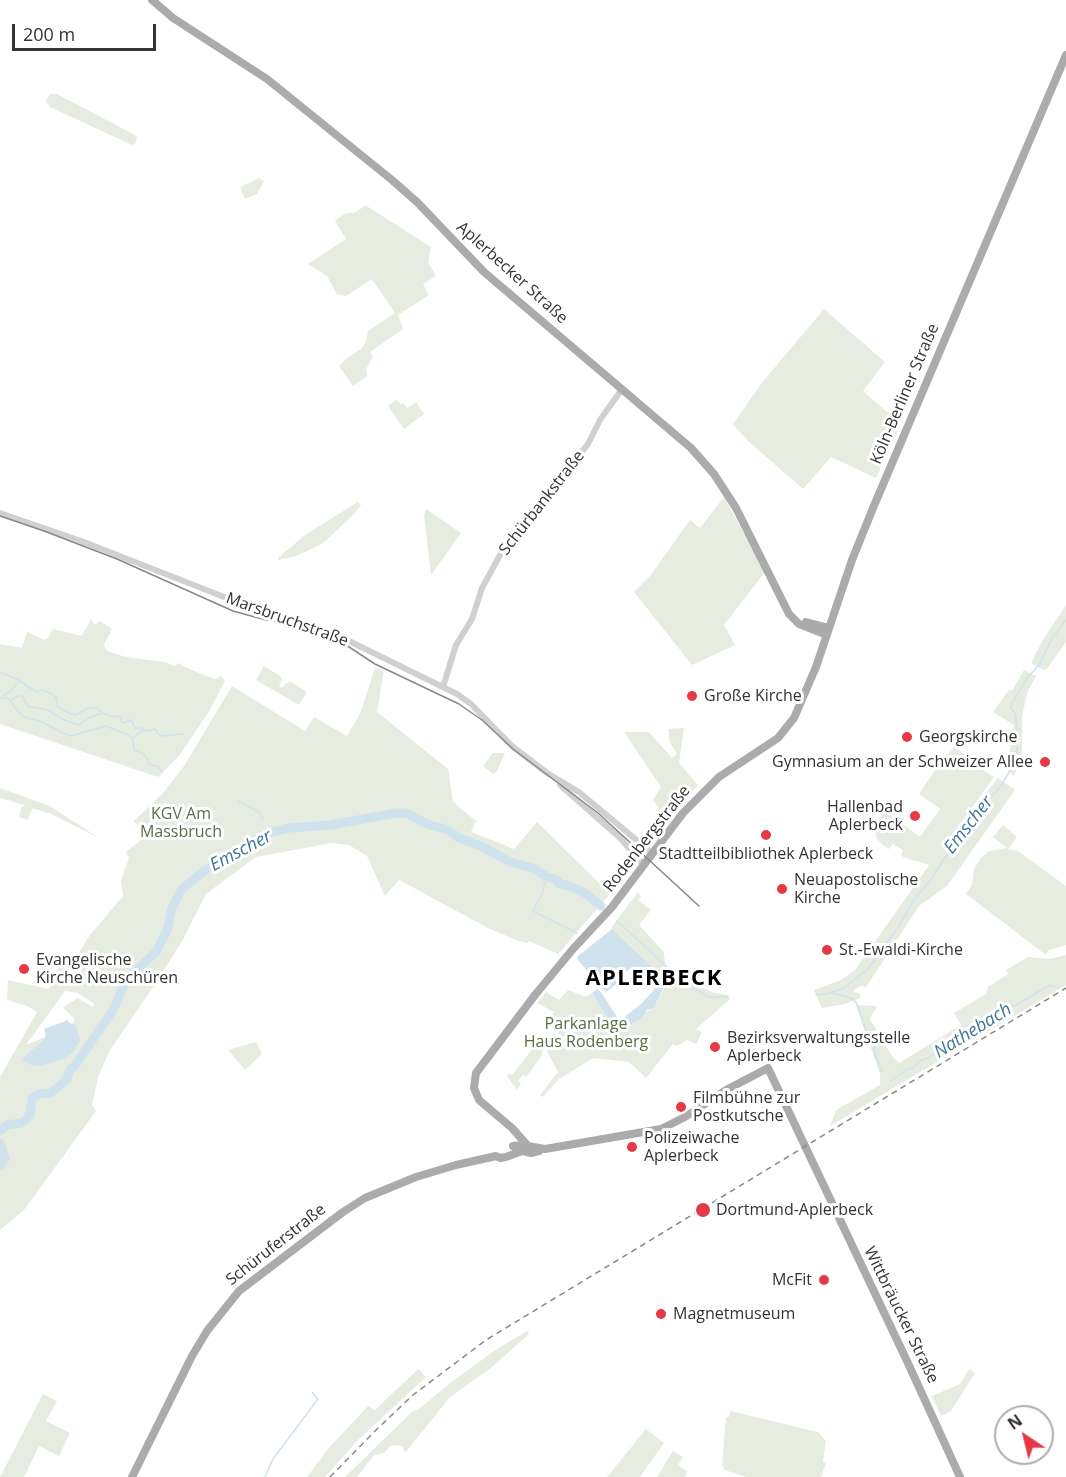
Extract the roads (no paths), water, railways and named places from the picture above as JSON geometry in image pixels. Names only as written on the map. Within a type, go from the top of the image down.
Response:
[{"type":"main road","name":"Aplerbecker Straße","points":[[152,0],[173,18],[267,79],[392,180],[417,202],[484,272],[692,449],[714,474],[747,526],[783,605],[794,620],[828,632]]},
{"type":"main road","name":"Köln-Berliner Straße","points":[[773,741],[784,732],[794,718],[870,516],[1066,55]]},
{"type":"main road","name":"Rodenbergstraße","points":[[519,1147],[508,1126],[481,1103],[475,1092],[474,1079],[480,1066],[535,995],[608,912],[683,813],[701,794],[739,763],[773,741]]},
{"type":"main road","name":"Schüruferstraße","points":[[132,1477],[192,1356],[207,1331],[239,1291],[365,1198],[422,1175],[496,1156],[500,1158],[519,1147],[534,1153],[545,1149],[653,1132],[676,1123],[712,1098],[768,1068]]},
{"type":"main road","name":"Wittbräucker Straße","points":[[768,1068],[960,1477]]},
{"type":"street","name":"Schürbankstraße","points":[[443,687],[456,645],[472,619],[482,588],[505,546],[588,444],[600,420],[622,389]]},
{"type":"street","name":"Marsbruchstraße","points":[[0,513],[74,538],[242,604],[315,627],[345,639],[443,687],[471,704],[507,742],[594,804],[652,853]]},
{"type":"street","name":"Marsbruchstraße","points":[[547,772],[619,837],[644,865]]},
{"type":"water","points":[[612,929],[667,981],[654,1008],[647,1010],[641,1019],[618,1030],[613,1027],[592,993],[597,989],[601,992],[617,1017],[614,1019],[617,1023],[641,1004],[655,989],[632,967],[622,975],[624,978],[606,992],[577,959]]},
{"type":"water","points":[[68,1020],[69,1023],[75,1024],[80,1041],[73,1052],[65,1058],[43,1065],[34,1066],[23,1061],[23,1058],[44,1040],[46,1035],[44,1029]]},
{"type":"waterway","name":"Emscher","points":[[816,995],[844,988],[868,969],[899,926],[915,898],[930,881],[964,827],[1001,786],[1014,764],[1017,749],[1017,725],[1011,708],[1012,703],[1028,677],[1040,664],[1051,640],[1066,620]]},
{"type":"waterway","points":[[0,672],[37,692],[43,690],[52,694],[56,697],[58,707],[71,714],[76,715],[88,708],[97,708],[112,717],[119,716],[123,723],[131,720],[135,728],[146,731],[155,729],[158,734],[164,736],[183,734]]},
{"type":"waterway","points":[[3,696],[11,691],[19,681]]},
{"type":"waterway","points":[[11,700],[22,696],[28,706],[48,710],[62,719],[79,725],[88,718],[102,713]]},
{"type":"waterway","points":[[0,698],[8,698],[20,714],[27,718],[40,721],[71,736],[106,726],[128,735],[133,739],[134,749],[145,755],[150,765],[157,766],[162,772]]},
{"type":"waterway","points":[[133,738],[143,730]]},
{"type":"waterway","points":[[238,801],[259,812],[262,818]]},
{"type":"waterway","name":"Emscher","points":[[0,1131],[7,1125],[26,1120],[30,1114],[32,1098],[39,1094],[50,1093],[67,1080],[70,1069],[74,1067],[113,1010],[127,979],[156,952],[167,931],[172,908],[182,889],[204,871],[230,858],[250,842],[271,832],[406,813],[427,824],[448,830],[459,838],[481,846],[510,862],[533,868],[560,884],[585,893],[601,906]]},
{"type":"waterway","points":[[547,876],[542,894],[533,911],[577,933]]},
{"type":"waterway","name":"Emscher","points":[[617,921],[679,978],[708,997],[728,997]]},
{"type":"waterway","name":"Nathebach","points":[[891,1081],[1008,1008],[1050,985],[1055,987]]},
{"type":"waterway","name":"Nathebach","points":[[833,993],[853,999],[857,1004],[867,1034],[874,1045],[882,1072]]},
{"type":"waterway","name":"Emscher","points":[[0,1143],[5,1158],[0,1166]]},
{"type":"waterway","points":[[265,1477],[273,1459],[318,1399],[312,1392]]},
{"type":"tram line","points":[[0,516],[117,559],[233,611],[266,620],[303,626],[326,634],[375,664],[459,704],[482,720],[513,749],[598,813],[699,906]]},
{"type":"railway","points":[[330,1477],[413,1395],[486,1340],[1066,988]]},
{"type":"place","name":"Große Kirche","points":[[692,696]]},
{"type":"place","name":"Georgskirche","points":[[907,737]]},
{"type":"place","name":"Gymnasium an der Schweizer Allee","points":[[1045,762]]},
{"type":"place","name":"Hallenbad Aplerbeck","points":[[915,816]]},
{"type":"place","name":"Stadtteilbibliothek Aplerbeck","points":[[766,835]]},
{"type":"place","name":"Neuapostolische Kirche","points":[[782,889]]},
{"type":"place","name":"St.-Ewaldi-Kirche","points":[[827,950]]},
{"type":"place","name":"Evangelische Kirche Neuschüren","points":[[24,969]]},
{"type":"place","name":"Bezirksverwaltungsstelle Aplerbeck","points":[[715,1047]]},
{"type":"place","name":"Filmbühne zur Postkutsche","points":[[681,1107]]},
{"type":"place","name":"Polizeiwache Aplerbeck","points":[[632,1147]]},
{"type":"place","name":"Dortmund-Aplerbeck","points":[[703,1210]]},
{"type":"place","name":"McFit","points":[[824,1280]]},
{"type":"place","name":"Magnetmuseum","points":[[661,1314]]},
{"type":"district","name":"APLERBECK","points":[[654,979]]},
{"type":"park label","name":"KGV Am Massbruch","points":[[181,823]]},
{"type":"park label","name":"Parkanlage Haus Rodenberg","points":[[586,1033]]}]
